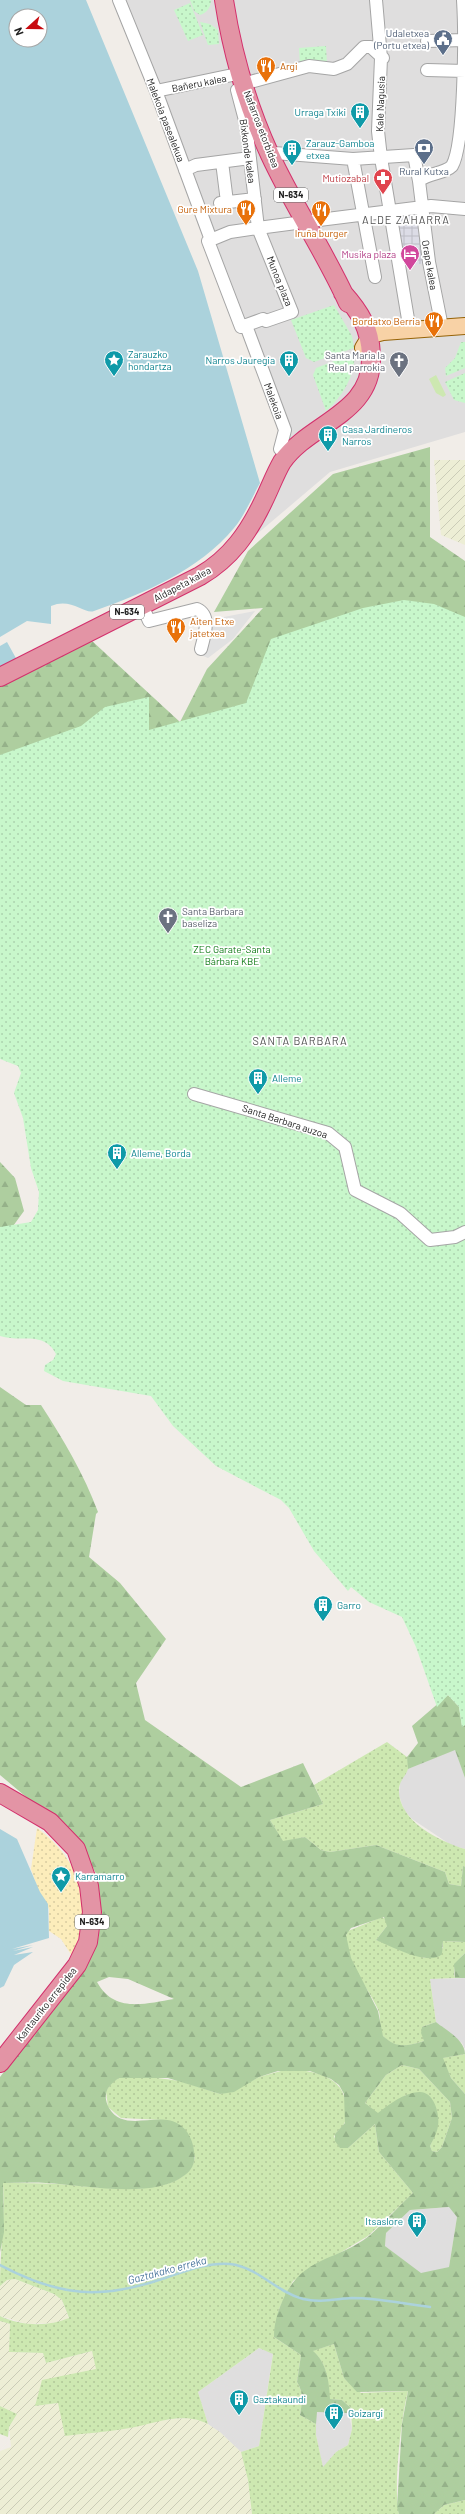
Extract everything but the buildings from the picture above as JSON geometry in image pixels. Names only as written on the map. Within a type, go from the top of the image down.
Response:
[{"type":"highway","name":"Nafarroa etorbidea","points":[[224,0],[241,77],[270,154],[350,302]]},
{"type":"highway","name":"N-634","points":[[350,302],[359,330],[380,337]]},
{"type":"highway","name":"N-634","points":[[350,406],[364,388],[380,337]]},
{"type":"highway","name":"N-634","points":[[350,406],[360,368],[380,337]]},
{"type":"highway","name":"Aldapeta kalea","points":[[0,677],[208,571],[231,552],[246,535],[278,470],[289,453],[350,406]]},
{"type":"highway","name":"Kantauriko errepidea","points":[[0,1793],[50,1822],[76,1849],[88,1882],[92,1912],[88,1942],[77,1965],[0,2063]]},
{"type":"main road","points":[[350,302],[380,337],[465,326]]},
{"type":"street","name":"Malekoia pasealekua","points":[[118,0],[156,91],[211,240]]},
{"type":"street","name":"Kale Nagusia","points":[[376,0],[384,58],[378,131],[390,210],[380,337]]},
{"type":"street","points":[[419,180],[426,175],[450,168],[461,152],[465,71],[463,0]]},
{"type":"street","points":[[427,41],[465,40]]},
{"type":"street","name":"Bañeru kalea","points":[[156,91],[309,66],[334,69],[347,64],[364,47],[371,47],[384,58]]},
{"type":"street","points":[[427,70],[465,71]]},
{"type":"street","name":"Bixkonde kalea","points":[[241,77],[258,228]]},
{"type":"street","points":[[274,153],[353,159],[381,158]]},
{"type":"street","name":"Orape kalea","points":[[381,158],[414,155],[419,180],[421,208],[441,322]]},
{"type":"street","points":[[185,170],[196,165],[250,158]]},
{"type":"street","points":[[353,159],[375,277]]},
{"type":"street","points":[[222,162],[223,203],[255,199]]},
{"type":"street","points":[[311,221],[390,210],[453,207],[465,209]]},
{"type":"street","points":[[211,240],[230,232],[296,223]]},
{"type":"street","name":"Munoa plaza","points":[[211,240],[208,241],[241,327],[263,319],[266,321],[292,312],[258,228]]},
{"type":"street","name":"Malekoia","points":[[248,331],[285,430],[280,449]]},
{"type":"street","points":[[142,605],[149,621],[197,609],[203,612],[205,616],[206,629],[201,649]]},
{"type":"street","name":"Santa Barbara auzoa","points":[[194,1094],[328,1133],[345,1147],[355,1190],[400,1214],[430,1240],[455,1237],[465,1232]]},
{"type":"shaded area","points":[[119,0],[465,0],[465,432],[330,472],[250,540],[290,441]]},
{"type":"shaded area","name":"Musika plaza","points":[[421,207],[429,262],[401,268],[390,210]]},
{"type":"shaded area","points":[[255,611],[233,639],[208,658],[201,655],[204,647],[208,620]]},
{"type":"shaded area","points":[[455,1749],[465,1778],[465,1849],[451,1845],[412,1819],[404,1810],[399,1795],[400,1782],[408,1769]]},
{"type":"shaded area","points":[[465,1978],[465,2049],[462,2043],[436,2022],[430,1979]]},
{"type":"shaded area","points":[[450,2207],[457,2217],[449,2267],[421,2274],[385,2246],[386,2233],[410,2210]]},
{"type":"shaded area","points":[[259,2348],[273,2353],[259,2446],[241,2452],[208,2424],[198,2392]]},
{"type":"shaded area","points":[[316,2411],[349,2413],[352,2429],[348,2445],[336,2452],[323,2468],[316,2435]]},
{"type":"green space","points":[[190,0],[211,0],[208,9],[205,13],[200,15],[194,11]]},
{"type":"green space","points":[[190,3],[203,35],[188,41],[174,10]]},
{"type":"green space","points":[[200,22],[210,24],[218,30],[219,44],[208,45]]},
{"type":"green space","points":[[326,46],[327,64],[300,65],[299,48]]},
{"type":"green space","points":[[334,305],[352,336],[354,348],[314,362],[306,358],[291,320]]},
{"type":"green space","points":[[461,342],[465,342],[465,368],[446,376],[445,368],[455,358]]},
{"type":"green space","points":[[355,353],[353,370],[347,385],[338,399],[326,411],[313,375],[316,368]]},
{"type":"green space","points":[[465,373],[465,403],[454,400],[445,382]]},
{"type":"green space","points":[[436,375],[446,395],[443,397],[436,393],[429,379]]},
{"type":"green space","points":[[430,447],[430,537],[465,561],[465,623],[0,982],[0,687],[91,640],[180,722],[207,669],[263,608],[214,612],[248,551],[333,474]]},
{"type":"green space","points":[[434,460],[465,460],[465,545],[441,535]]},
{"type":"green space","name":"ZEC Garate-Santa Bárbara KBE","points":[[404,600],[434,604],[465,617],[465,1725],[462,1727],[459,1707],[448,1695],[437,1707],[416,1647],[402,1617],[369,1602],[351,1587],[348,1591],[314,1551],[289,1508],[281,1500],[216,1466],[173,1426],[151,1396],[63,1381],[44,1371],[45,1365],[53,1360],[56,1354],[45,1342],[0,1336],[0,1227],[31,1222],[38,1210],[39,1192],[31,1168],[23,1118],[14,1093],[21,1073],[18,1066],[0,1059],[0,755],[81,726],[105,707],[149,697],[149,730],[246,703],[271,639],[363,608]]},
{"type":"green space","points":[[0,1162],[15,1178],[24,1211],[0,1244]]},
{"type":"green space","points":[[0,1387],[26,1405],[41,1405],[72,1457],[98,1512],[96,1514],[89,1557],[120,1583],[166,1639],[136,1683],[145,1720],[241,1787],[303,1763],[323,1804],[270,1820],[283,1841],[305,1837],[321,1850],[330,1852],[376,1845],[445,1872],[449,1884],[461,1886],[463,1866],[465,1867],[465,1942],[443,1941],[442,1954],[436,1957],[420,1957],[410,1954],[376,1940],[387,1926],[384,1917],[351,1928],[346,1935],[351,1958],[378,2011],[383,2036],[398,2045],[418,2043],[424,2041],[421,2033],[422,2027],[436,2022],[455,2036],[462,2044],[464,2049],[465,2054],[443,2058],[451,2078],[465,2094],[465,2500],[444,2505],[434,2514],[399,2514],[397,2507],[402,2424],[408,2391],[357,2392],[344,2378],[334,2344],[313,2351],[318,2356],[324,2367],[328,2379],[330,2399],[342,2400],[351,2408],[349,2413],[317,2412],[316,2424],[300,2415],[302,2394],[297,2382],[301,2355],[274,2337],[275,2324],[280,2306],[290,2287],[299,2276],[309,2268],[356,2245],[369,2236],[413,2193],[379,2152],[375,2124],[348,2148],[340,2148],[335,2141],[335,2134],[345,2123],[344,2094],[339,2085],[331,2079],[310,2071],[278,2071],[259,2077],[234,2092],[220,2094],[168,2078],[119,2078],[108,2089],[106,2096],[109,2108],[115,2116],[123,2120],[133,2121],[172,2121],[183,2127],[190,2136],[195,2154],[190,2170],[172,2183],[156,2187],[137,2189],[99,2188],[41,2183],[3,2183],[4,2232],[0,2252],[0,2077],[87,1966],[98,1939],[102,1914],[96,1874],[81,1843],[0,1775]],"holes":[[[109,1977],[128,1979],[174,1999],[141,2004],[121,2002],[104,1992],[97,1982]],[[402,2065],[419,2069],[450,2102],[452,2118],[442,2147],[437,2152],[432,2151],[430,2146],[437,2129],[438,2115],[435,2104],[429,2095],[419,2092],[408,2094],[378,2113],[365,2103],[386,2075]],[[449,2207],[457,2217],[449,2267],[421,2273],[385,2246],[386,2233],[410,2210]]]},
{"type":"green space","points":[[448,1695],[459,1707],[462,1726],[465,1725],[465,1778],[455,1750],[408,1769],[407,1757],[418,1743],[412,1726]]},
{"type":"green space","points":[[387,1742],[407,1757],[408,1769],[399,1788],[400,1799],[405,1810],[421,1828],[443,1841],[465,1849],[465,1867],[463,1866],[461,1886],[449,1884],[445,1872],[376,1845],[330,1852],[321,1850],[305,1837],[283,1842],[270,1820],[323,1804],[314,1785]]},
{"type":"green space","points":[[382,1917],[387,1920],[387,1926],[376,1940],[425,1958],[443,1948],[443,1941],[465,1942],[465,1953],[455,1967],[455,1978],[430,1979],[436,2022],[422,2027],[424,2041],[402,2046],[393,2043],[383,2036],[379,2012],[356,1972],[347,1949],[346,1939],[348,1931]]},
{"type":"green space","points":[[465,1953],[465,1978],[455,1978],[454,1964]]},
{"type":"green space","points":[[465,2054],[465,2094],[451,2078],[442,2058]]},
{"type":"green space","points":[[402,2065],[419,2069],[450,2102],[452,2118],[442,2147],[437,2152],[432,2151],[430,2146],[434,2135],[436,2120],[434,2106],[429,2096],[406,2095],[378,2114],[365,2103],[386,2075]]},
{"type":"green space","points":[[288,2069],[317,2073],[334,2081],[344,2096],[346,2117],[343,2126],[334,2137],[348,2148],[375,2124],[379,2152],[413,2193],[368,2236],[293,2281],[279,2309],[274,2337],[301,2355],[297,2382],[302,2394],[300,2415],[316,2424],[316,2435],[323,2467],[336,2452],[348,2445],[352,2429],[351,2408],[342,2400],[329,2399],[328,2379],[324,2366],[317,2355],[312,2351],[334,2344],[344,2378],[361,2393],[408,2391],[405,2403],[397,2471],[397,2502],[399,2514],[252,2514],[248,2480],[241,2452],[259,2446],[273,2354],[259,2348],[198,2392],[208,2424],[199,2420],[179,2418],[130,2428],[65,2436],[58,2403],[35,2406],[42,2380],[96,2369],[92,2351],[46,2363],[43,2353],[9,2352],[10,2324],[0,2321],[0,2316],[17,2322],[34,2324],[52,2323],[69,2318],[62,2300],[54,2294],[15,2279],[7,2280],[0,2286],[3,2183],[38,2183],[114,2188],[157,2186],[175,2181],[188,2171],[195,2157],[163,2120],[121,2118],[108,2107],[106,2091],[113,2081],[119,2078],[150,2077],[180,2081],[220,2094],[242,2086],[259,2077]]},
{"type":"green space","points":[[15,2279],[54,2294],[62,2300],[69,2319],[52,2323],[27,2324],[0,2316],[0,2286],[7,2280]]},
{"type":"green space","points":[[0,2321],[10,2324],[9,2352],[43,2353],[46,2363],[92,2351],[97,2369],[35,2406],[58,2403],[132,2427],[149,2422],[173,2419],[191,2418],[203,2421],[220,2432],[241,2452],[248,2479],[252,2514],[0,2514],[0,2451],[11,2447],[9,2427],[17,2414],[0,2406]]},
{"type":"green space","points":[[0,2406],[17,2414],[9,2427],[8,2437],[0,2434]]},
{"type":"green space","points":[[465,2500],[465,2514],[434,2514],[444,2505]]},
{"type":"sand","name":"Karramarro","points":[[37,1828],[64,1854],[73,1869],[79,1885],[82,1902],[82,1919],[79,1937],[72,1956],[61,1939],[49,1931],[49,1909],[38,1889],[31,1869]]},
{"type":"water","name":"Zarauzko hondartza","points":[[0,0],[86,0],[198,271],[260,483],[245,512],[234,528],[220,543],[188,568],[151,588],[94,611],[90,612],[71,605],[58,604],[51,606],[51,624],[27,621],[0,637]]},
{"type":"water","points":[[7,642],[17,660],[0,668],[0,646]]},
{"type":"water","points":[[0,1829],[17,1839],[40,1892],[48,1904],[49,1938],[12,1949],[33,1945],[13,1951],[33,1947],[14,1955],[33,1952],[14,1965],[4,1986],[0,1988]]},
{"type":"waterway","name":"Gaztakako erreka","points":[[0,2265],[42,2284],[81,2292],[101,2292],[121,2290],[142,2285],[189,2270],[214,2264],[230,2264],[249,2270],[293,2296],[303,2299],[321,2301],[362,2298],[430,2307]]},
{"type":"place","name":"Udaletxea (Portu etxea)","points":[[443,56]]},
{"type":"place","name":"Argi","points":[[266,83]]},
{"type":"place","name":"Urraga Txiki","points":[[360,129]]},
{"type":"place","name":"Rural Kutxa","points":[[424,165]]},
{"type":"place","name":"Zarauz-Gamboa etxea","points":[[292,166]]},
{"type":"place","name":"Mutiozabal","points":[[383,195]]},
{"type":"place","name":"Gure Mixtura","points":[[246,226]]},
{"type":"place","name":"Iruña burger","points":[[321,227]]},
{"type":"place","name":"Musika plaza","points":[[410,271]]},
{"type":"place","name":"Bordatxo Berria","points":[[434,338]]},
{"type":"place","name":"Zarauzko hondartza","points":[[114,377]]},
{"type":"place","name":"Narros Jauregia","points":[[289,377]]},
{"type":"place","name":"Santa Maria la Real parrokia","points":[[399,378]]},
{"type":"place","name":"Casa Jardineros Narros","points":[[328,452]]},
{"type":"place","name":"Aiten Etxe jatetxea","points":[[176,644]]},
{"type":"place","name":"Santa Barbara baseliza","points":[[168,934]]},
{"type":"place","name":"Alleme","points":[[258,1095]]},
{"type":"place","name":"Alleme, Borda","points":[[117,1170]]},
{"type":"place","name":"Garro","points":[[323,1622]]},
{"type":"place","name":"Karramarro","points":[[61,1893]]},
{"type":"place","name":"Itsaslore","points":[[417,2238]]},
{"type":"place","name":"Gaztakaundi","points":[[239,2416]]},
{"type":"place","name":"Goizargi","points":[[334,2430]]},
{"type":"district","name":"ALDE ZAHARRA","points":[[406,220]]},
{"type":"district","name":"SANTA BARBARA","points":[[300,1041]]}]
